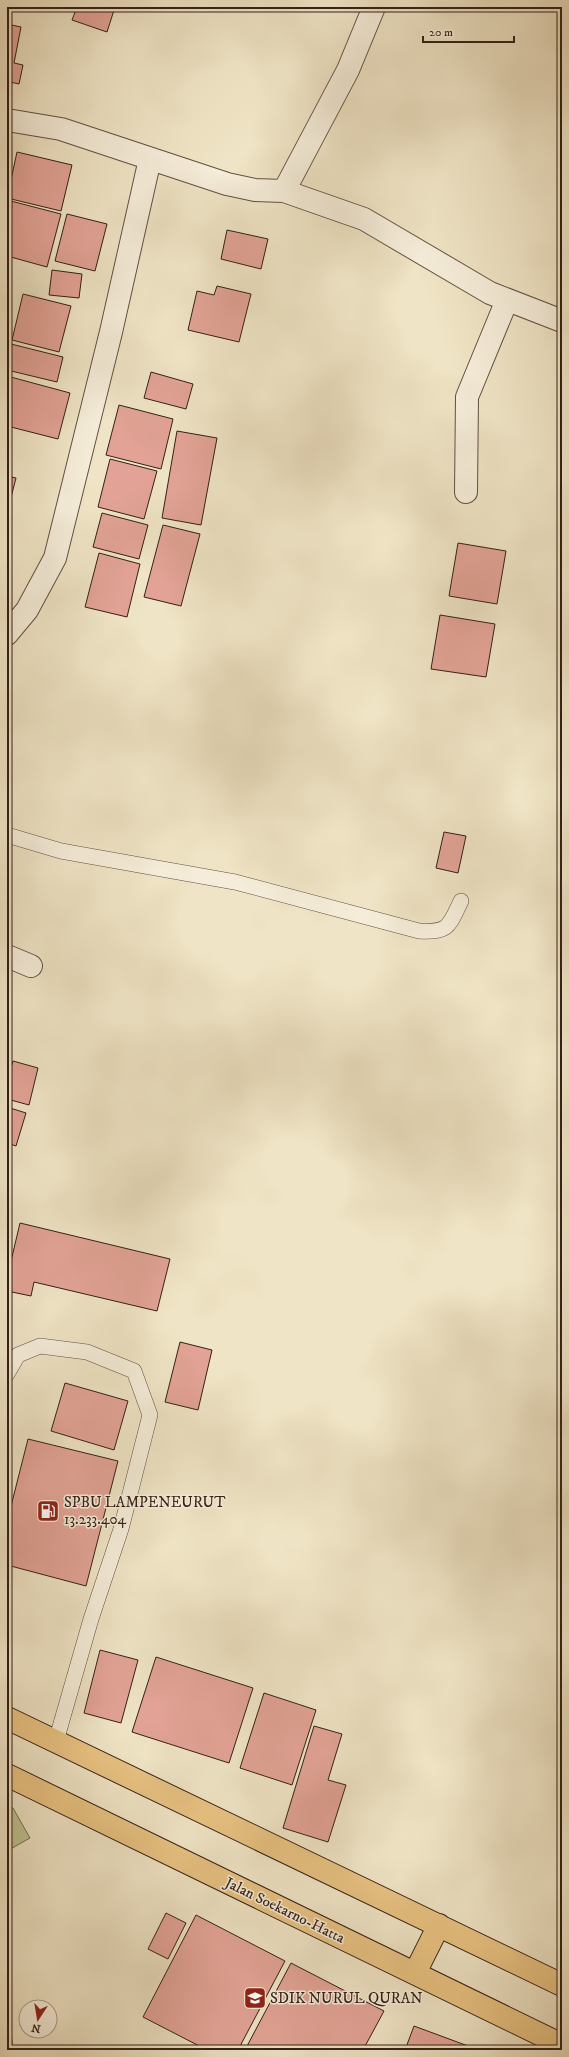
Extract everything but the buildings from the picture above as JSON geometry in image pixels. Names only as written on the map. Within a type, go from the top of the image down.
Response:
[{"type":"highway","points":[[7,1718],[562,1985]]},
{"type":"highway","name":"Jalan Soekarno-Hatta","points":[[7,1775],[415,1973],[551,2044]]},
{"type":"highway","points":[[415,1973],[439,1926]]},
{"type":"street","points":[[284,191],[348,70],[374,7]]},
{"type":"street","points":[[7,120],[61,129],[227,184],[254,190],[284,191],[364,219],[490,293],[562,321]]},
{"type":"street","points":[[7,634],[27,610],[55,558],[111,332],[150,159]]},
{"type":"street","points":[[466,492],[467,397],[507,300]]},
{"type":"street","points":[[7,956],[31,966]]},
{"type":"lane","points":[[7,835],[61,851],[235,882],[419,931],[438,932],[450,925],[461,901]]},
{"type":"lane","points":[[7,1374],[18,1355],[40,1346],[87,1352],[134,1371],[150,1415],[121,1529],[91,1619],[56,1741]]},
{"type":"green space","points":[[7,1805],[13,1808],[30,1838],[7,1851]]},
{"type":"green space","points":[[7,1996],[13,2050],[7,2050]]},
{"type":"place","name":"SPBU LAMPENEURUT 13.233.404","points":[[48,1511]]},
{"type":"place","name":"SDIK NURUL QURAN","points":[[255,1998]]}]
